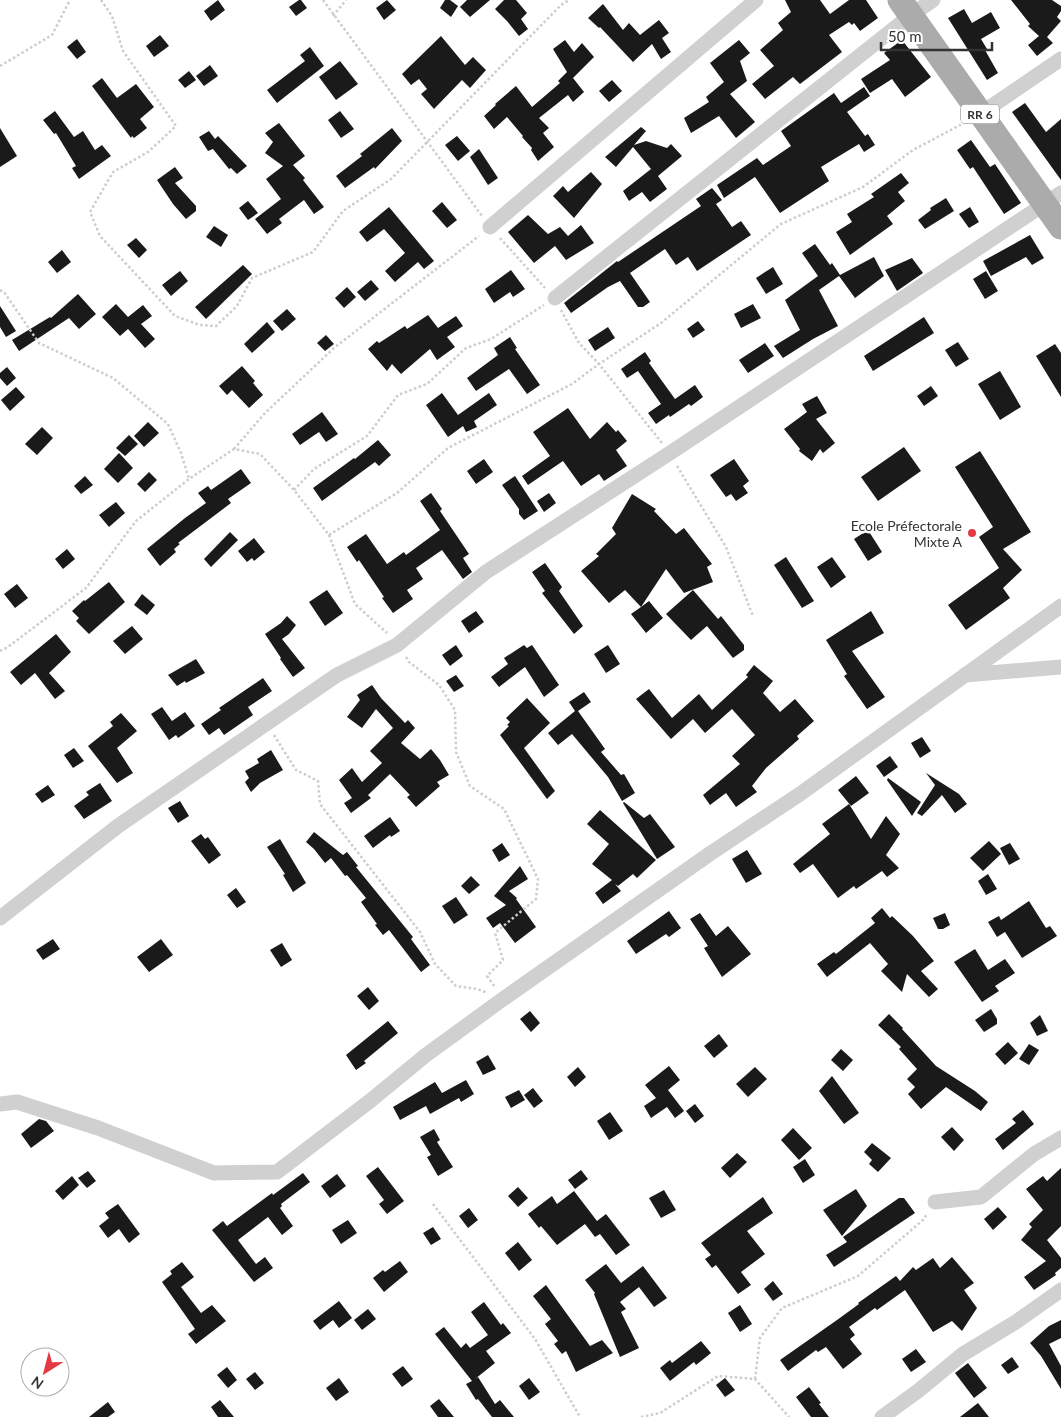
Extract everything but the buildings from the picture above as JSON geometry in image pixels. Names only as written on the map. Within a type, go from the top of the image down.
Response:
[{"type":"main road","name":"RR 6","points":[[906,8],[980,114],[1053,199],[1061,226]]},
{"type":"street","points":[[490,227],[756,0]]},
{"type":"street","points":[[554,298],[906,8],[933,0]]},
{"type":"street","points":[[980,114],[1061,59]]},
{"type":"street","points":[[0,918],[118,826],[337,675],[397,645],[486,572],[670,453],[1053,199]]},
{"type":"street","points":[[0,1104],[17,1102],[98,1128],[214,1173],[277,1172],[370,1101],[426,1055],[503,998],[711,853],[800,794],[1061,606]]},
{"type":"street","points":[[964,676],[1061,667]]},
{"type":"street","points":[[934,1202],[981,1197],[1034,1154],[1061,1138]]},
{"type":"street","points":[[882,1417],[918,1391],[963,1354],[1016,1322],[1061,1290]]},
{"type":"path","points":[[0,66],[52,35],[70,0]]},
{"type":"path","points":[[101,0],[112,16],[122,51],[176,126],[148,152],[113,172],[90,212],[100,236],[175,316],[200,325],[216,326],[237,306],[252,278],[313,252],[343,211],[391,179],[569,0]]},
{"type":"path","points":[[333,16],[346,0]]},
{"type":"path","points":[[329,536],[397,493],[448,448],[572,384],[661,322],[781,224],[863,187],[913,150],[980,114]]},
{"type":"path","points":[[0,651],[8,647],[86,588],[136,521],[189,479],[234,449],[265,413],[334,348],[490,227]]},
{"type":"path","points":[[0,290],[4,292],[39,343],[113,378],[168,424],[181,453],[189,479]]},
{"type":"path","points":[[294,490],[314,470],[367,436],[398,395],[427,384],[466,348],[491,340],[554,298]]},
{"type":"path","points":[[234,449],[260,454],[294,490],[329,536],[354,604],[381,626],[409,662],[439,685],[455,710],[456,752],[470,786],[504,809],[538,879],[536,899],[495,933],[503,960],[487,976],[503,998]]},
{"type":"path","points":[[267,724],[296,770],[318,782],[320,804],[420,932],[435,964],[456,986],[477,989],[503,998]]},
{"type":"path","points":[[755,1379],[760,1338],[782,1308],[858,1276],[923,1220],[934,1202]]},
{"type":"path","points":[[433,1204],[535,1339],[580,1417]]},
{"type":"path","points":[[641,1417],[660,1413],[718,1376],[755,1379],[789,1417]]},
{"type":"place","name":"Ecole Préfectorale Mixte A","points":[[972,533]]}]
